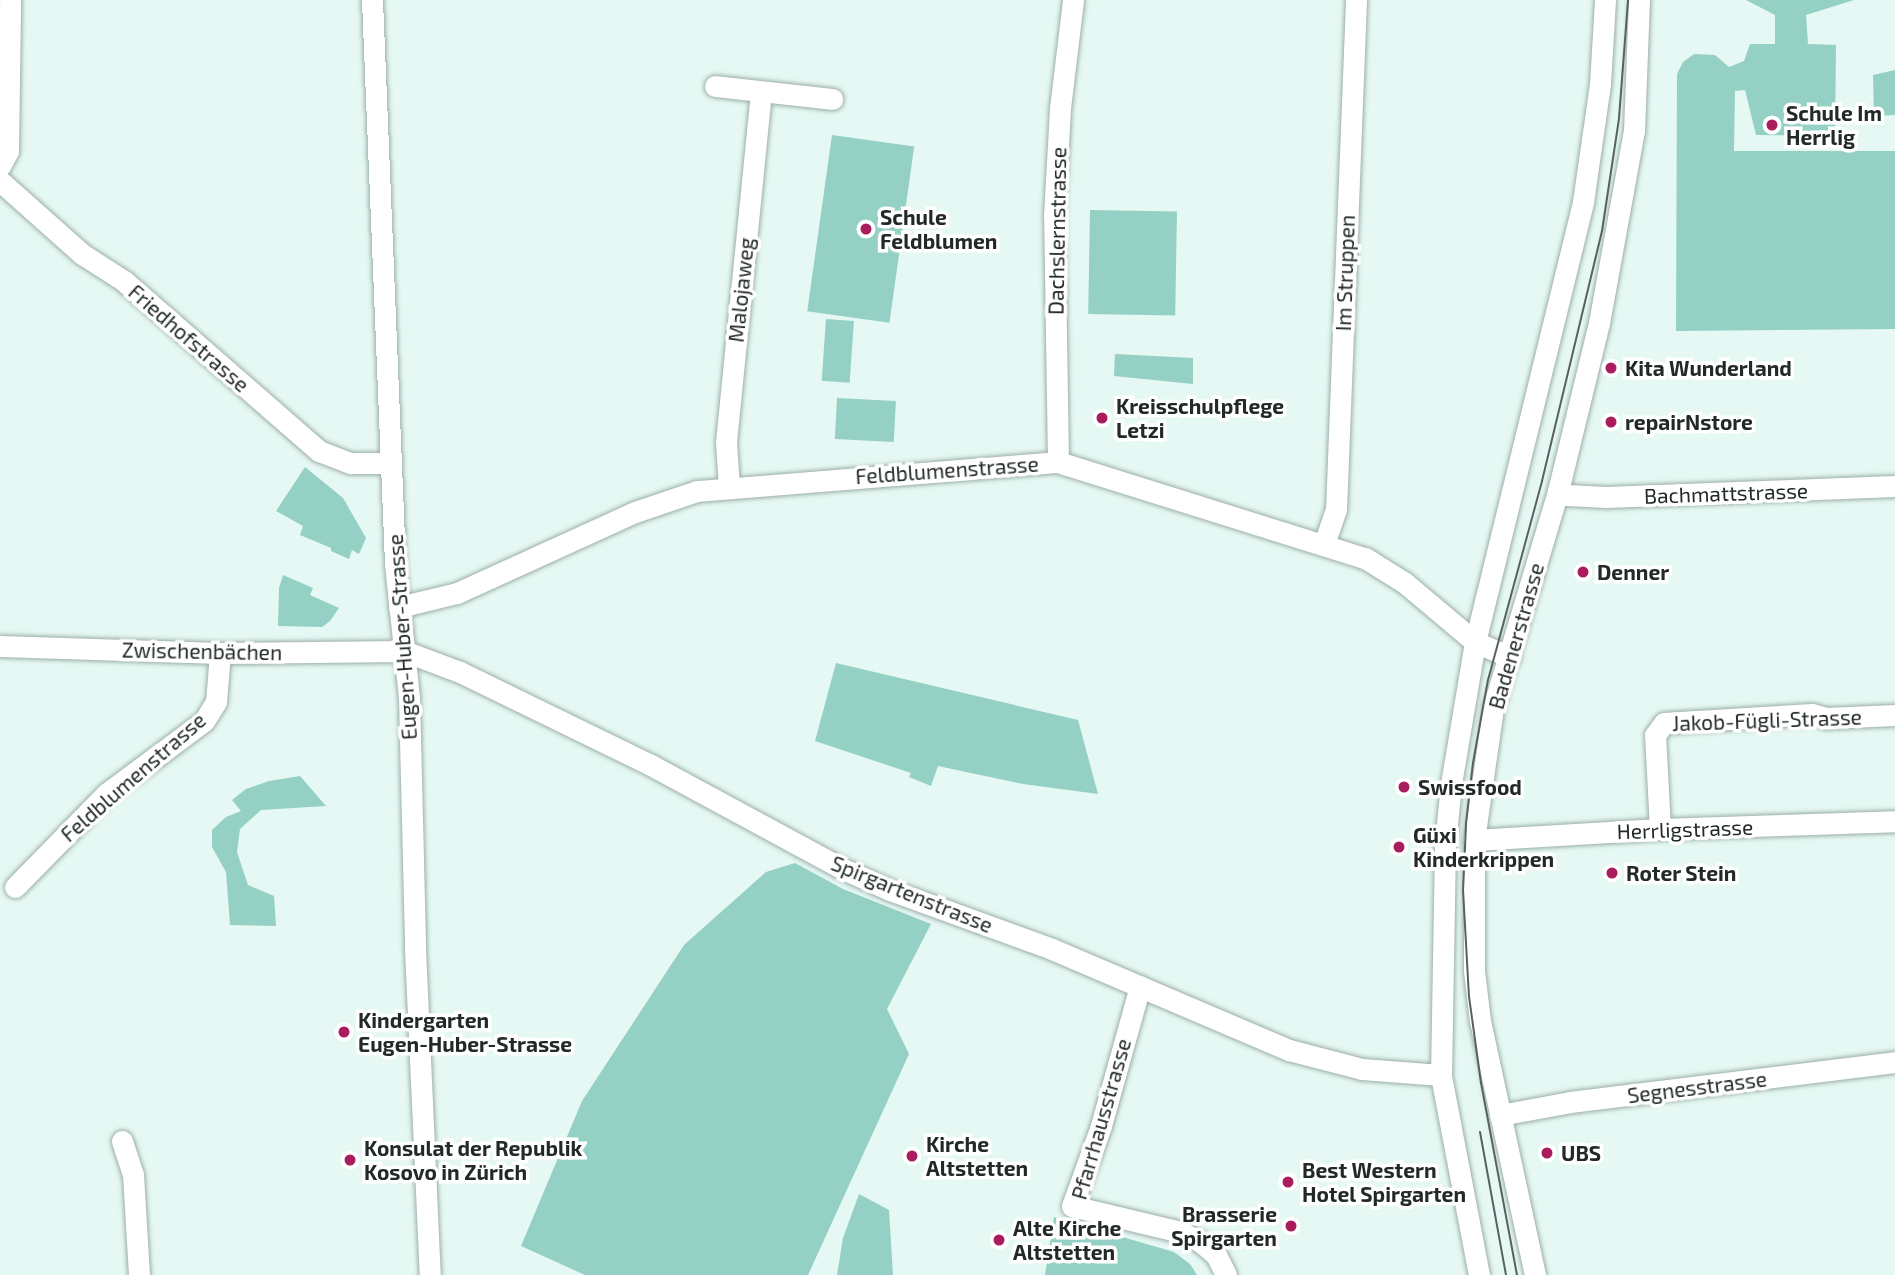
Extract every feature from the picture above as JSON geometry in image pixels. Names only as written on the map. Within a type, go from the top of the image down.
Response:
[{"type":"street","points":[[0,166],[8,151],[10,0]]},
{"type":"street","name":"Eugen-Huber-Strasse","points":[[372,0],[391,463],[399,607],[409,697],[415,949],[430,1275]]},
{"type":"street","name":"Dachslernstrasse","points":[[1058,462],[1054,216],[1060,108],[1073,0]]},
{"type":"street","name":"Im Struppen","points":[[1324,544],[1336,510],[1356,0]]},
{"type":"street","name":"Badenerstrasse","points":[[1479,1275],[1441,1075],[1445,844],[1451,784],[1475,642],[1583,202],[1600,84],[1605,0]]},
{"type":"street","name":"Badenerstrasse","points":[[1535,1275],[1500,1115],[1474,971],[1474,840],[1493,708],[1558,491],[1600,323],[1634,131],[1639,0]]},
{"type":"street","points":[[715,86],[832,99]]},
{"type":"street","name":"Malojaweg","points":[[729,487],[726,442],[761,93]]},
{"type":"street","name":"Friedhofstrasse","points":[[0,181],[82,254],[124,281],[319,451],[351,463],[391,463]]},
{"type":"street","name":"Feldblumenstrasse","points":[[399,607],[457,593],[658,502],[697,491],[1058,462],[1365,558],[1405,583],[1475,642],[1510,657]]},
{"type":"street","name":"Bachmattstrasse","points":[[1558,491],[1567,495],[1606,496],[1895,486]]},
{"type":"street","name":"Zwischenbächen","points":[[0,646],[220,653],[404,651]]},
{"type":"street","name":"Spirgartenstrasse","points":[[404,651],[460,672],[649,764],[841,868],[890,890],[1052,949],[1250,1034],[1319,1060],[1362,1069],[1441,1075]]},
{"type":"street","name":"Feldblumenstrasse","points":[[16,887],[106,794],[204,721],[216,702],[220,653]]},
{"type":"street","name":"Jakob-Fügli-Strasse","points":[[1660,829],[1655,735],[1664,723],[1812,715],[1826,718],[1895,715]]},
{"type":"street","name":"Herrligstrasse","points":[[1474,840],[1660,829],[1895,821]]},
{"type":"street","name":"Pfarrhausstrasse","points":[[1140,986],[1101,1126],[1072,1206],[1181,1232],[1201,1241],[1216,1255],[1226,1275]]},
{"type":"street","name":"Segnesstrasse","points":[[1500,1115],[1570,1102],[1895,1062]]},
{"type":"street","points":[[122,1141],[133,1174],[139,1275]]},
{"type":"green space","name":"Schule Im Herrlig","points":[[1746,0],[1854,0],[1806,15],[1808,44],[1836,45],[1835,136],[1756,135],[1745,90],[1735,91],[1734,151],[1895,151],[1895,329],[1676,331],[1677,74],[1683,62],[1694,54],[1715,55],[1729,67],[1744,61],[1750,44],[1775,44],[1775,15]]},
{"type":"green space","points":[[1895,70],[1895,115],[1874,116],[1873,75]]},
{"type":"green space","points":[[832,135],[914,147],[889,323],[807,311]]},
{"type":"green space","points":[[1090,210],[1177,212],[1175,316],[1088,314]]},
{"type":"green space","points":[[826,319],[854,321],[850,383],[822,381]]},
{"type":"green space","points":[[1115,354],[1193,358],[1193,384],[1114,376]]},
{"type":"green space","points":[[837,398],[896,401],[894,442],[835,439]]},
{"type":"green space","points":[[305,467],[343,498],[366,538],[359,554],[352,550],[349,559],[300,535],[303,526],[276,511]]},
{"type":"green space","points":[[283,575],[313,588],[310,595],[339,608],[330,621],[322,627],[278,626],[279,588]]},
{"type":"green space","points":[[836,663],[1078,720],[1098,794],[1023,784],[938,766],[931,786],[909,777],[911,773],[815,741]]},
{"type":"green space","points":[[300,776],[326,806],[261,810],[240,829],[237,852],[248,885],[274,896],[276,926],[230,925],[226,872],[212,847],[212,830],[226,817],[241,811],[232,800],[246,789],[269,781]]},
{"type":"green space","points":[[795,863],[843,889],[931,924],[887,1009],[909,1054],[808,1275],[585,1275],[521,1246],[582,1101],[684,945],[766,872]]},
{"type":"green space","points":[[859,1194],[889,1210],[893,1275],[837,1275],[843,1238]]},
{"type":"green space","points":[[1054,1217],[1174,1252],[1190,1264],[1197,1275],[1045,1275]]},
{"type":"tram line","points":[[1517,1275],[1481,1083],[1469,997],[1463,891],[1466,824],[1473,763],[1488,680],[1542,481],[1602,231],[1619,118],[1628,0]]},
{"type":"tram line","points":[[1480,1132],[1506,1275]]},
{"type":"place","name":"Schule Im Herrlig","points":[[1772,125]]},
{"type":"place","name":"Schule Feldblumen","points":[[866,229]]},
{"type":"place","name":"Kita Wunderland","points":[[1611,368]]},
{"type":"place","name":"Kreisschulpflege Letzi","points":[[1102,418]]},
{"type":"place","name":"repairNstore","points":[[1611,422]]},
{"type":"place","name":"Denner","points":[[1583,572]]},
{"type":"place","name":"Swissfood","points":[[1404,787]]},
{"type":"place","name":"Güxi Kinderkrippen","points":[[1399,847]]},
{"type":"place","name":"Roter Stein","points":[[1612,873]]},
{"type":"place","name":"Kindergarten Eugen-Huber-Strasse","points":[[344,1032]]},
{"type":"place","name":"UBS","points":[[1547,1153]]},
{"type":"place","name":"Kirche Altstetten","points":[[912,1156]]},
{"type":"place","name":"Konsulat der Republik Kosovo in Zürich","points":[[350,1160]]},
{"type":"place","name":"Best Western Hotel Spirgarten","points":[[1288,1182]]},
{"type":"place","name":"Brasserie Spirgarten","points":[[1291,1226]]},
{"type":"place","name":"Alte Kirche Altstetten","points":[[999,1240]]}]
